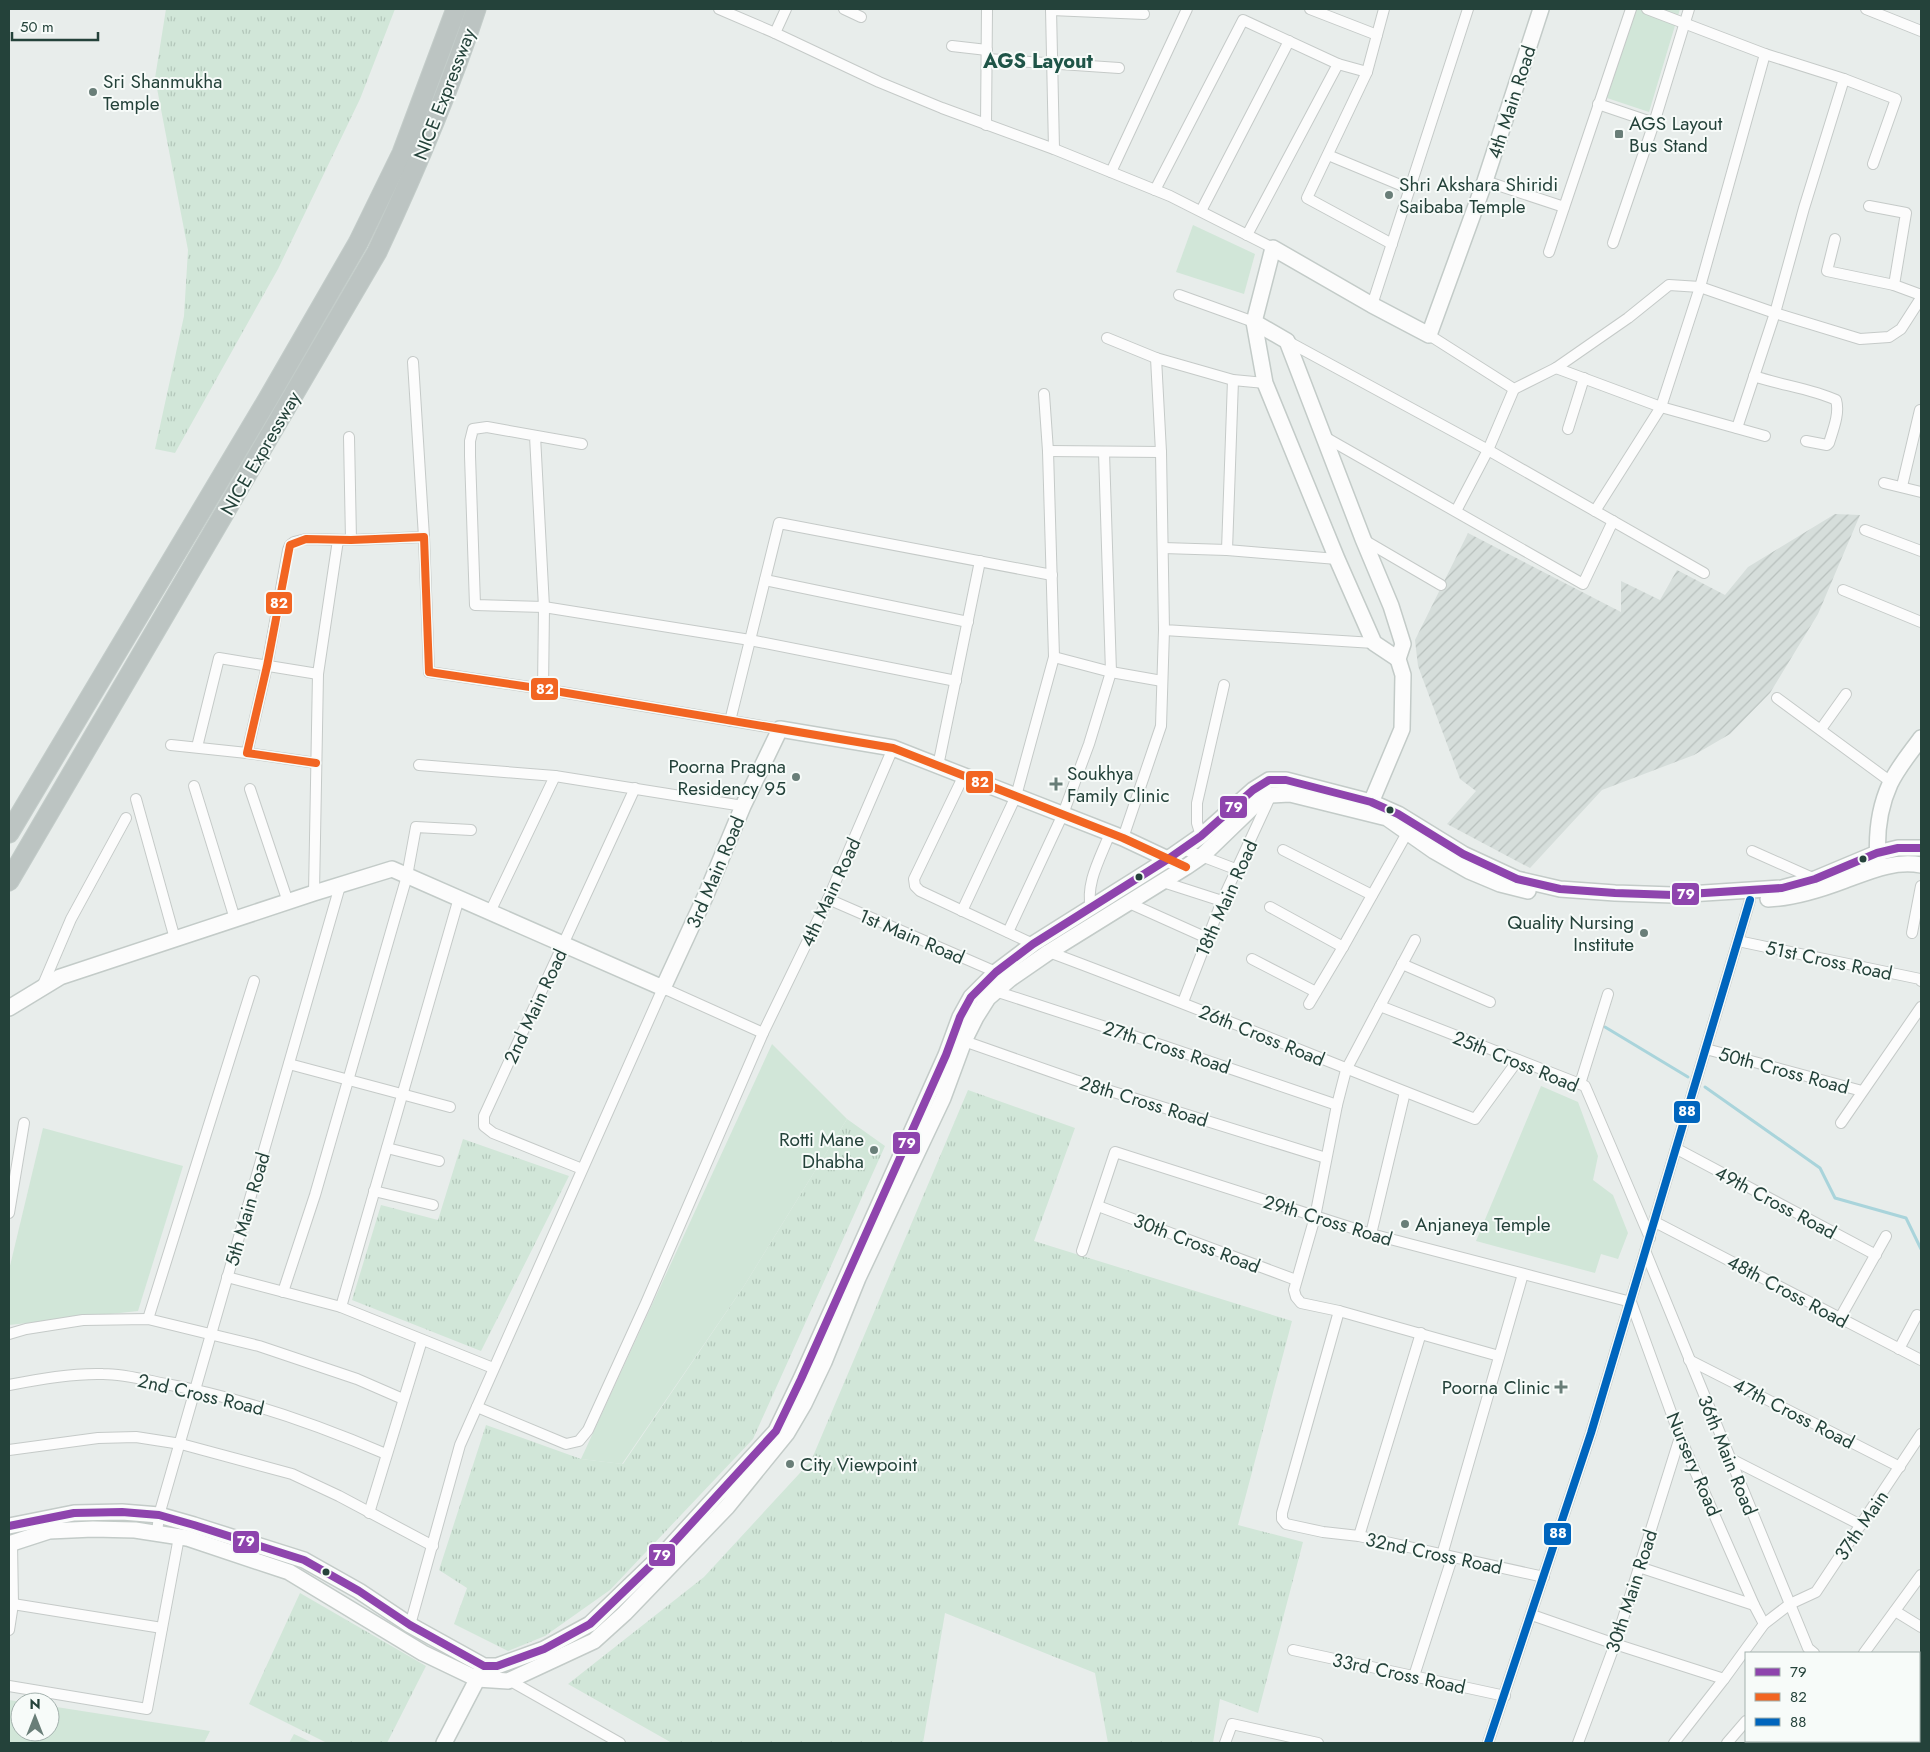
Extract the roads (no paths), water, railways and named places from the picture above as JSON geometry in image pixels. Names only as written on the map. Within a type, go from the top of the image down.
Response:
[{"type":"highway","name":"NICE Expressway","points":[[9,833],[268,399],[358,243],[402,153],[456,9]]},
{"type":"highway","name":"NICE Expressway","points":[[9,881],[377,252],[417,165],[466,40],[476,9]]},
{"type":"main road","name":"4th Main Road","points":[[1429,335],[1485,181],[1541,9]]},
{"type":"main road","points":[[1398,658],[1374,643],[1265,383],[1254,322],[1273,248],[1372,305],[1429,335]]},
{"type":"main road","points":[[1254,322],[1287,341],[1363,539],[1391,606],[1403,644],[1398,658],[1403,675],[1402,728],[1368,808]]},
{"type":"main road","points":[[780,730],[893,748],[1063,814],[1186,867]]},
{"type":"main road","name":"3rd Main Road","points":[[663,988],[705,897],[742,806],[780,730]]},
{"type":"main road","points":[[1878,860],[1877,832],[1884,800],[1891,782],[1921,738]]},
{"type":"main road","points":[[11,1544],[49,1531],[93,1529],[135,1530],[179,1537],[289,1572],[423,1652],[486,1670],[544,1649],[590,1624],[668,1549],[776,1431],[942,1062],[960,1017],[971,997],[996,972],[1035,942],[1183,849],[1201,836],[1253,790],[1269,780],[1286,780],[1368,808],[1387,818],[1406,833],[1469,871],[1500,884],[1516,889],[1588,900],[1670,902],[1789,897],[1821,889],[1898,848],[1921,848]]},
{"type":"main road","points":[[9,1526],[74,1512],[122,1512],[160,1515],[304,1560],[410,1625],[508,1681],[594,1641],[728,1507],[787,1433],[804,1404],[824,1362],[858,1278],[943,1098],[964,1041],[976,1017],[995,991],[1048,952],[1202,856],[1260,800],[1271,795],[1290,794],[1398,814],[1462,854],[1517,879],[1560,889],[1616,893],[1673,894],[1782,888],[1878,860],[1902,864],[1921,864]]},
{"type":"main road","points":[[9,1008],[60,977],[392,869],[663,988]]},
{"type":"main road","points":[[1035,942],[1048,952]]},
{"type":"main road","points":[[444,1743],[486,1670]]},
{"type":"street","points":[[719,9],[879,82],[1155,190],[1273,248]]},
{"type":"street","points":[[775,33],[786,9]]},
{"type":"street","points":[[844,9],[861,17]]},
{"type":"street","points":[[986,125],[987,9]]},
{"type":"street","points":[[1054,149],[1051,9],[1144,14]]},
{"type":"street","points":[[1111,172],[1187,9]]},
{"type":"street","points":[[1310,9],[1376,35]]},
{"type":"street","points":[[1384,9],[1367,72],[1307,198],[1392,244]]},
{"type":"street","points":[[1372,305],[1468,9]]},
{"type":"street","points":[[1549,252],[1631,9]]},
{"type":"street","points":[[1647,9],[1766,54],[1844,79],[1896,99],[1873,164]]},
{"type":"street","points":[[1613,243],[1654,123],[1689,9]]},
{"type":"street","points":[[1866,9],[1921,31]]},
{"type":"street","points":[[1155,190],[1243,20],[1338,64],[1367,72]]},
{"type":"street","points":[[1200,211],[1289,41]]},
{"type":"street","points":[[952,46],[987,54],[1119,68]]},
{"type":"street","points":[[1595,511],[1661,407],[1700,288],[1766,54]]},
{"type":"street","points":[[1247,235],[1338,64]]},
{"type":"street","points":[[1737,428],[1775,313],[1804,208],[1844,79]]},
{"type":"street","points":[[1598,104],[1654,123]]},
{"type":"street","points":[[1328,155],[1410,189]]},
{"type":"street","points":[[1485,181],[1564,207]]},
{"type":"street","points":[[1869,206],[1904,212],[1906,215],[1894,285]]},
{"type":"street","points":[[1456,511],[1488,450],[1514,389],[1556,368],[1628,318],[1669,285],[1700,288],[1860,339],[1889,337],[1901,329],[1921,296],[1894,285],[1826,271],[1835,239]]},
{"type":"street","points":[[1179,295],[1254,322]]},
{"type":"street","points":[[1429,335],[1514,389]]},
{"type":"street","points":[[1107,338],[1156,358],[1232,380],[1265,383]]},
{"type":"street","points":[[1287,341],[1488,450],[1704,573]]},
{"type":"street","points":[[1090,909],[1088,898],[1090,884],[1116,836],[1161,726],[1164,630],[1163,548],[1161,452],[1156,358]]},
{"type":"street","points":[[413,362],[424,537],[429,672],[543,689],[780,730]]},
{"type":"street","points":[[1556,368],[1661,407],[1765,436]]},
{"type":"street","points":[[1754,376],[1836,400],[1838,405],[1830,443],[1806,441]]},
{"type":"street","points":[[1568,429],[1584,378]]},
{"type":"street","points":[[1227,550],[1232,380]]},
{"type":"street","points":[[962,911],[1016,796],[1054,657],[1048,451],[1044,394]]},
{"type":"street","points":[[1902,486],[1920,410]]},
{"type":"street","points":[[582,444],[487,427],[473,429],[470,440],[470,456],[476,605],[544,607],[750,640],[956,680]]},
{"type":"street","points":[[535,436],[544,607],[543,689]]},
{"type":"street","points":[[1323,436],[1583,584],[1613,521]]},
{"type":"street","points":[[349,437],[351,540]]},
{"type":"street","points":[[1048,451],[1161,452]]},
{"type":"street","points":[[1008,932],[1063,814],[1089,744],[1111,672],[1104,452]]},
{"type":"street","points":[[1884,483],[1921,492]]},
{"type":"street","points":[[730,721],[779,524],[1052,575]]},
{"type":"street","points":[[1865,530],[1921,551]]},
{"type":"street","points":[[247,753],[267,666],[290,545],[306,539],[351,540],[424,537]]},
{"type":"street","points":[[1363,539],[1441,585]]},
{"type":"street","points":[[314,893],[318,674],[338,540]]},
{"type":"street","points":[[1163,548],[1227,550],[1338,559]]},
{"type":"street","points":[[938,766],[980,561]]},
{"type":"street","points":[[765,580],[968,622]]},
{"type":"street","points":[[1843,590],[1921,622]]},
{"type":"street","points":[[1164,630],[1374,643]]},
{"type":"street","points":[[1054,657],[1111,672],[1162,681]]},
{"type":"street","points":[[197,747],[219,658],[318,674]]},
{"type":"street","points":[[1201,836],[1197,823],[1197,803],[1224,685]]},
{"type":"street","points":[[1821,729],[1846,694]]},
{"type":"street","points":[[1777,698],[1891,782]]},
{"type":"street","points":[[171,745],[316,763]]},
{"type":"street","name":"4th Main Road","points":[[477,1407],[566,1444],[579,1441],[588,1430],[646,1303],[763,1033],[828,899],[893,748]]},
{"type":"street","points":[[419,765],[555,776],[742,806]]},
{"type":"street","points":[[964,775],[914,879],[915,886],[920,891],[962,911],[1035,942]]},
{"type":"street","points":[[490,912],[555,776]]},
{"type":"street","points":[[194,786],[235,919]]},
{"type":"street","name":"2nd Main Road","points":[[582,1169],[493,1133],[484,1126],[484,1116],[635,788]]},
{"type":"street","points":[[250,789],[288,902]]},
{"type":"street","name":"18th Main Road","points":[[1183,1002],[1222,901],[1238,870],[1271,795]]},
{"type":"street","points":[[136,799],[176,939]]},
{"type":"street","points":[[42,987],[70,919],[126,818]]},
{"type":"street","points":[[283,1292],[315,1195],[407,876],[416,827],[471,830]]},
{"type":"street","points":[[1309,1004],[1406,833]]},
{"type":"street","points":[[1183,849],[1238,870]]},
{"type":"street","points":[[1283,850],[1372,895]]},
{"type":"street","points":[[1752,851],[1815,879]]},
{"type":"street","points":[[1163,882],[1222,901]]},
{"type":"street","name":"5th Main Road","points":[[156,1533],[227,1277],[340,886]]},
{"type":"street","points":[[1912,933],[1921,886]]},
{"type":"street","points":[[341,1307],[458,898]]},
{"type":"street","name":"1st Main Road","points":[[828,899],[996,972]]},
{"type":"street","points":[[1488,1743],[1591,1434],[1750,900]]},
{"type":"street","points":[[1129,903],[1207,938]]},
{"type":"street","points":[[1270,907],[1343,947]]},
{"type":"street","points":[[1415,940],[1346,1070],[1315,1217],[1294,1290],[1296,1297],[1301,1303],[1339,1311],[1499,1356]]},
{"type":"street","name":"51st Cross Road","points":[[1738,941],[1921,980]]},
{"type":"street","name":"26th Cross Road","points":[[1048,952],[1183,1002],[1346,1070],[1475,1119],[1518,1060]]},
{"type":"street","points":[[1252,959],[1316,992]]},
{"type":"street","points":[[1402,964],[1490,1002]]},
{"type":"street","points":[[148,1319],[254,981]]},
{"type":"street","points":[[410,1625],[460,1445],[663,988],[763,1033]]},
{"type":"street","name":"27th Cross Road","points":[[995,991],[1338,1105]]},
{"type":"street","points":[[1580,1084],[1608,994]]},
{"type":"street","name":"25th Cross Road","points":[[1380,1006],[1585,1086],[1650,1238]]},
{"type":"street","points":[[1841,1123],[1921,1007]]},
{"type":"street","name":"28th Cross Road","points":[[964,1041],[1075,1080],[1326,1158]]},
{"type":"street","name":"50th Cross Road","points":[[1706,1048],[1862,1091]]},
{"type":"street","points":[[289,1064],[450,1107]]},
{"type":"street","points":[[1371,1234],[1405,1092]]},
{"type":"street","points":[[9,1213],[24,1123]]},
{"type":"street","points":[[387,1148],[439,1161]]},
{"type":"street","name":"49th Cross Road","points":[[1677,1149],[1876,1254]]},
{"type":"street","name":"29th Cross Road","points":[[1098,1206],[1115,1152],[1371,1234],[1631,1302]]},
{"type":"street","points":[[374,1191],[433,1205]]},
{"type":"street","points":[[1082,1251],[1098,1206]]},
{"type":"street","name":"30th Cross Road","points":[[1098,1206],[1296,1280]]},
{"type":"street","name":"48th Cross Road","points":[[1655,1222],[1921,1360]]},
{"type":"street","points":[[1840,1318],[1886,1236]]},
{"type":"street","name":"36th Main Road","points":[[1646,1253],[1808,1651]]},
{"type":"street","points":[[1414,1676],[1499,1356],[1523,1274]]},
{"type":"street","points":[[227,1277],[341,1307],[493,1368]]},
{"type":"street","name":"Nursery Road","points":[[1631,1302],[1680,1437],[1764,1624]]},
{"type":"street","name":"32nd Cross Road","points":[[1339,1311],[1282,1513],[1282,1519],[1286,1524],[1323,1532],[1359,1536],[1544,1577]]},
{"type":"street","points":[[1900,1349],[1917,1316]]},
{"type":"street","points":[[9,1334],[26,1329],[83,1320],[148,1319],[259,1346],[349,1376],[403,1399]]},
{"type":"street","points":[[1359,1536],[1421,1333]]},
{"type":"street","points":[[369,1513],[422,1340]]},
{"type":"street","name":"47th Cross Road","points":[[1689,1360],[1900,1467]]},
{"type":"street","name":"2nd Cross Road","points":[[9,1385],[66,1376],[103,1374],[196,1389],[242,1401],[332,1432],[386,1454]]},
{"type":"street","name":"37th Main","points":[[1674,1743],[1764,1624],[1790,1604],[1816,1592],[1921,1434]]},
{"type":"street","points":[[9,1450],[98,1438],[136,1437],[182,1444],[292,1474],[339,1496],[433,1546]]},
{"type":"street","name":"30th Main Road","points":[[1578,1743],[1615,1644],[1680,1437]]},
{"type":"street","points":[[1729,1458],[1861,1525]]},
{"type":"street","points":[[9,1686],[147,1709],[179,1537]]},
{"type":"street","points":[[9,1630],[13,1604],[11,1544]]},
{"type":"street","points":[[1639,1567],[1754,1605]]},
{"type":"street","points":[[1865,1652],[1921,1575]]},
{"type":"street","points":[[13,1604],[162,1628]]},
{"type":"street","points":[[1895,1611],[1921,1627]]},
{"type":"street","points":[[1532,1615],[1724,1679]]},
{"type":"street","name":"33rd Cross Road","points":[[1293,1650],[1505,1696]]},
{"type":"street","points":[[486,1670],[620,1743]]},
{"type":"street","points":[[1727,1743],[1745,1722]]},
{"type":"street","points":[[1225,1743],[1232,1724],[1318,1743]]},
{"type":"waterway","points":[[1605,1027],[1688,1077]]},
{"type":"waterway","points":[[1705,1087],[1820,1168],[1835,1198],[1906,1218],[1921,1249]]},
{"type":"place","name":"Sri Shanmukha Temple","points":[[93,92]]},
{"type":"place","name":"AGS Layout Bus Stand","points":[[1619,134]]},
{"type":"place","name":"Shri Akshara Shiridi Saibaba Temple","points":[[1389,195]]},
{"type":"place","name":"Poorna Pragna Residency 95","points":[[796,777]]},
{"type":"place","name":"Soukhya Family Clinic","points":[[1056,784]]},
{"type":"place","name":"Quality Nursing Institute","points":[[1644,933]]},
{"type":"place","name":"Rotti Mane Dhabha","points":[[874,1150]]},
{"type":"place","name":"Anjaneya Temple","points":[[1405,1224]]},
{"type":"place","name":"Poorna Clinic","points":[[1561,1387]]},
{"type":"place","name":"City Viewpoint","points":[[790,1464]]},
{"type":"district","name":"AGS Layout","points":[[1038,61]]}]
